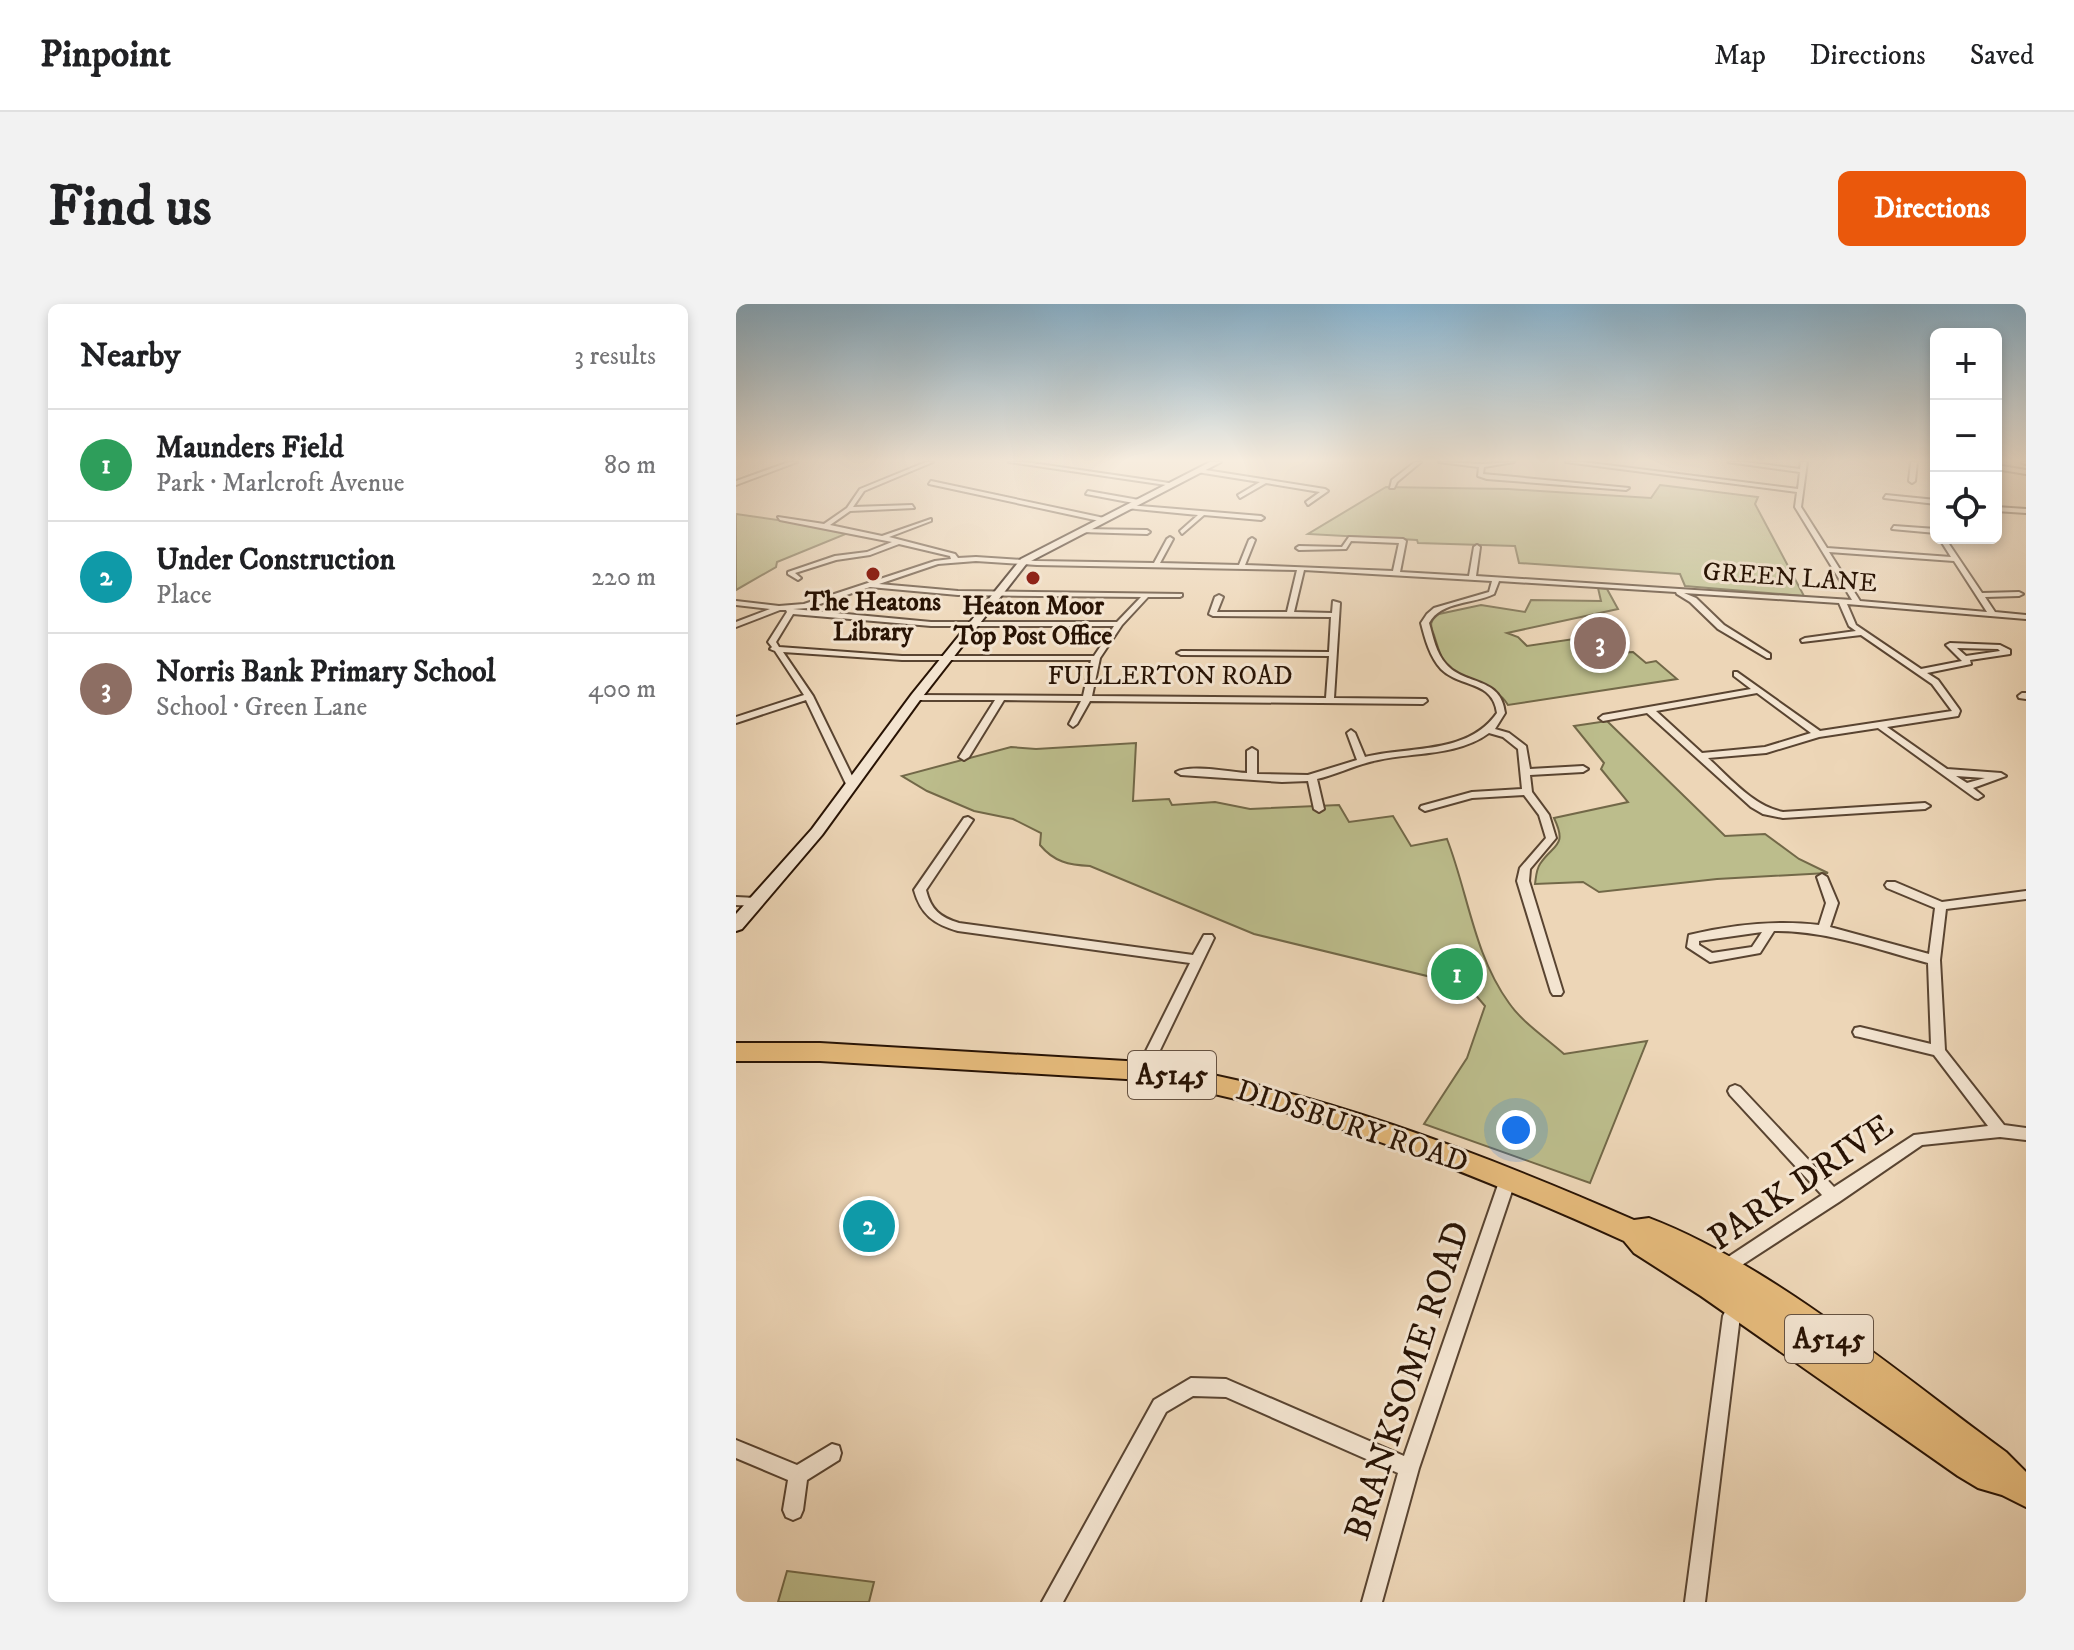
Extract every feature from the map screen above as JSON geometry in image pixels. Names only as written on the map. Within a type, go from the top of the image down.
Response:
[{"type":"main road","points":[[736,925],[817,832],[916,697],[1024,561],[1099,523]]},
{"type":"main road","name":"DIDSBURY ROAD","points":[[736,1039],[820,1052]]},
{"type":"main road","name":"DIDSBURY ROAD","points":[[736,1052],[820,1052],[1143,1071],[1190,1077],[1261,1095],[1435,1151],[1633,1232],[1649,1230],[1743,1294],[1969,1465],[1989,1477],[2017,1485]]},
{"type":"street","points":[[736,625],[937,562],[955,560],[953,555],[816,523]]},
{"type":"street","points":[[884,537],[922,523]]},
{"type":"street","points":[[1182,532],[1192,523]]},
{"type":"street","points":[[1809,523],[1857,602]]},
{"type":"street","points":[[1894,528],[1930,531]]},
{"type":"street","points":[[1082,531],[1147,532]]},
{"type":"street","points":[[1156,565],[1170,539]]},
{"type":"street","points":[[1299,548],[1339,549],[1344,548],[1349,539],[1403,541],[1396,574]]},
{"type":"street","points":[[1241,567],[1252,540]]},
{"type":"street","points":[[798,578],[790,573],[835,558],[868,554],[900,541]]},
{"type":"street","points":[[1945,544],[1992,613]]},
{"type":"street","points":[[1472,578],[1477,547]]},
{"type":"street","points":[[1827,550],[1954,559]]},
{"type":"street","name":"GREEN LANE","points":[[955,560],[1301,568],[1670,589],[2026,617]]},
{"type":"street","points":[[1290,615],[1301,568]]},
{"type":"street","points":[[1181,772],[1218,771],[1252,776],[1312,778],[1362,761],[1441,748],[1490,730],[1501,713],[1498,697],[1490,690],[1448,671],[1438,657],[1425,623],[1435,610],[1484,598],[1492,593],[1496,579]]},
{"type":"street","points":[[869,584],[958,593],[1180,595]]},
{"type":"street","points":[[1670,589],[1693,600],[1721,627],[1767,656]]},
{"type":"street","points":[[1693,600],[1703,592]]},
{"type":"street","points":[[1073,724],[1087,698],[1096,658],[1119,624],[1147,594]]},
{"type":"street","points":[[1981,595],[2019,594]]},
{"type":"street","points":[[1219,597],[1213,614],[1334,615]]},
{"type":"street","points":[[1700,756],[1766,750],[1818,734],[1955,714],[1956,711],[1935,682],[1853,626],[1842,601]]},
{"type":"street","points":[[736,603],[931,624],[1119,624]]},
{"type":"street","points":[[1330,700],[1336,603]]},
{"type":"street","points":[[786,610],[772,642],[774,649],[809,696],[852,786]]},
{"type":"street","points":[[1805,640],[1860,633]]},
{"type":"street","points":[[1950,645],[2000,647],[2007,652],[1967,658],[1950,645]]},
{"type":"street","points":[[774,649],[946,658],[1096,658]]},
{"type":"street","points":[[1181,653],[1333,654]]},
{"type":"street","points":[[1919,672],[1964,664],[1968,662],[1967,658]]},
{"type":"street","points":[[1737,674],[1818,734]]},
{"type":"street","points":[[1603,718],[1758,690]]},
{"type":"street","points":[[736,720],[809,696]]},
{"type":"street","name":"FULLERTON ROAD","points":[[916,697],[1423,701]]},
{"type":"street","points":[[964,757],[1001,698]]},
{"type":"street","points":[[1649,710],[1767,812],[1783,815],[1925,806]]},
{"type":"street","points":[[1878,724],[1978,796]]},
{"type":"street","points":[[1490,730],[1506,735],[1523,748],[1527,792],[1551,829],[1551,838],[1525,868],[1523,881],[1557,992]]},
{"type":"street","points":[[1351,733],[1362,761]]},
{"type":"street","points":[[1252,751],[1252,776]]},
{"type":"street","points":[[1525,772],[1568,775],[1583,769]]},
{"type":"street","points":[[1946,772],[2001,776],[1965,787]]},
{"type":"street","points":[[1312,778],[1319,809]]},
{"type":"street","points":[[1425,808],[1442,797],[1527,792]]},
{"type":"street","points":[[968,820],[920,890],[923,906],[933,919],[958,927],[1196,960]]},
{"type":"street","points":[[1822,877],[1832,903],[1823,930]]},
{"type":"street","points":[[1891,885],[1941,906],[2026,895]]},
{"type":"street","points":[[736,901],[756,902]]},
{"type":"street","points":[[1941,906],[1934,960],[1938,1051],[2000,1131]]},
{"type":"street","points":[[1770,929],[1756,950],[1710,958],[1693,947],[1693,938],[1732,930],[1770,929],[1823,930],[1934,960]]},
{"type":"street","points":[[1143,1071],[1208,938]]},
{"type":"street","points":[[1860,1032],[1938,1051]]},
{"type":"street","points":[[1735,1091],[1834,1197]]},
{"type":"street","name":"PARK DRIVE","points":[[1718,1278],[1919,1139],[2000,1131],[2026,1134]]},
{"type":"street","name":"BRANKSOME ROAD","points":[[1372,1602],[1409,1468],[1508,1179]]},
{"type":"street","points":[[1695,1602],[1732,1316],[1743,1294]]},
{"type":"street","points":[[1052,1602],[1160,1406],[1191,1387],[1226,1388],[1409,1468]]},
{"type":"street","points":[[736,1449],[798,1475]]},
{"type":"street","points":[[793,1510],[798,1475],[832,1453]]},
{"type":"green space","points":[[736,523],[795,523],[853,531],[777,562],[776,567],[736,590]]},
{"type":"green space","points":[[1327,523],[1765,523],[1804,596],[1685,586],[1680,574],[1519,563],[1515,546],[1418,543],[1417,540],[1308,534]]},
{"type":"green space","points":[[1598,588],[1607,589],[1618,609],[1507,633],[1518,637],[1527,646],[1594,636],[1611,653],[1633,652],[1646,663],[1656,661],[1677,679],[1508,705],[1495,692],[1460,677],[1442,658],[1431,623],[1439,614],[1481,605],[1525,612],[1531,600],[1601,601]]},
{"type":"green space","points":[[1607,721],[1725,836],[1765,834],[1799,859],[1828,873],[1717,879],[1599,892],[1583,882],[1535,884],[1539,866],[1559,840],[1554,818],[1628,802],[1601,769],[1604,763],[1574,726]]},
{"type":"green space","points":[[1136,743],[1133,801],[1169,799],[1172,805],[1215,802],[1250,809],[1339,805],[1349,822],[1393,816],[1411,846],[1447,839],[1488,965],[1509,1003],[1521,1017],[1564,1054],[1647,1041],[1590,1183],[1424,1124],[1467,1058],[1485,1006],[1468,986],[1254,934],[1090,866],[1056,859],[1040,845],[1041,833],[1013,819],[974,811],[927,791],[902,776],[1011,747],[1036,749]]},
{"type":"green space","points":[[787,1571],[874,1582],[869,1602],[778,1602]]},
{"type":"place","name":"The Heatons Library","points":[[873,574]]},
{"type":"place","name":"Heaton Moor Top Post Office","points":[[1033,578]]},
{"type":"place","name":"Norris Bank Primary School","points":[[1600,643]]},
{"type":"place","name":"Maunders Field","points":[[1457,974]]},
{"type":"place","name":"Under Construction","points":[[869,1226]]}]
